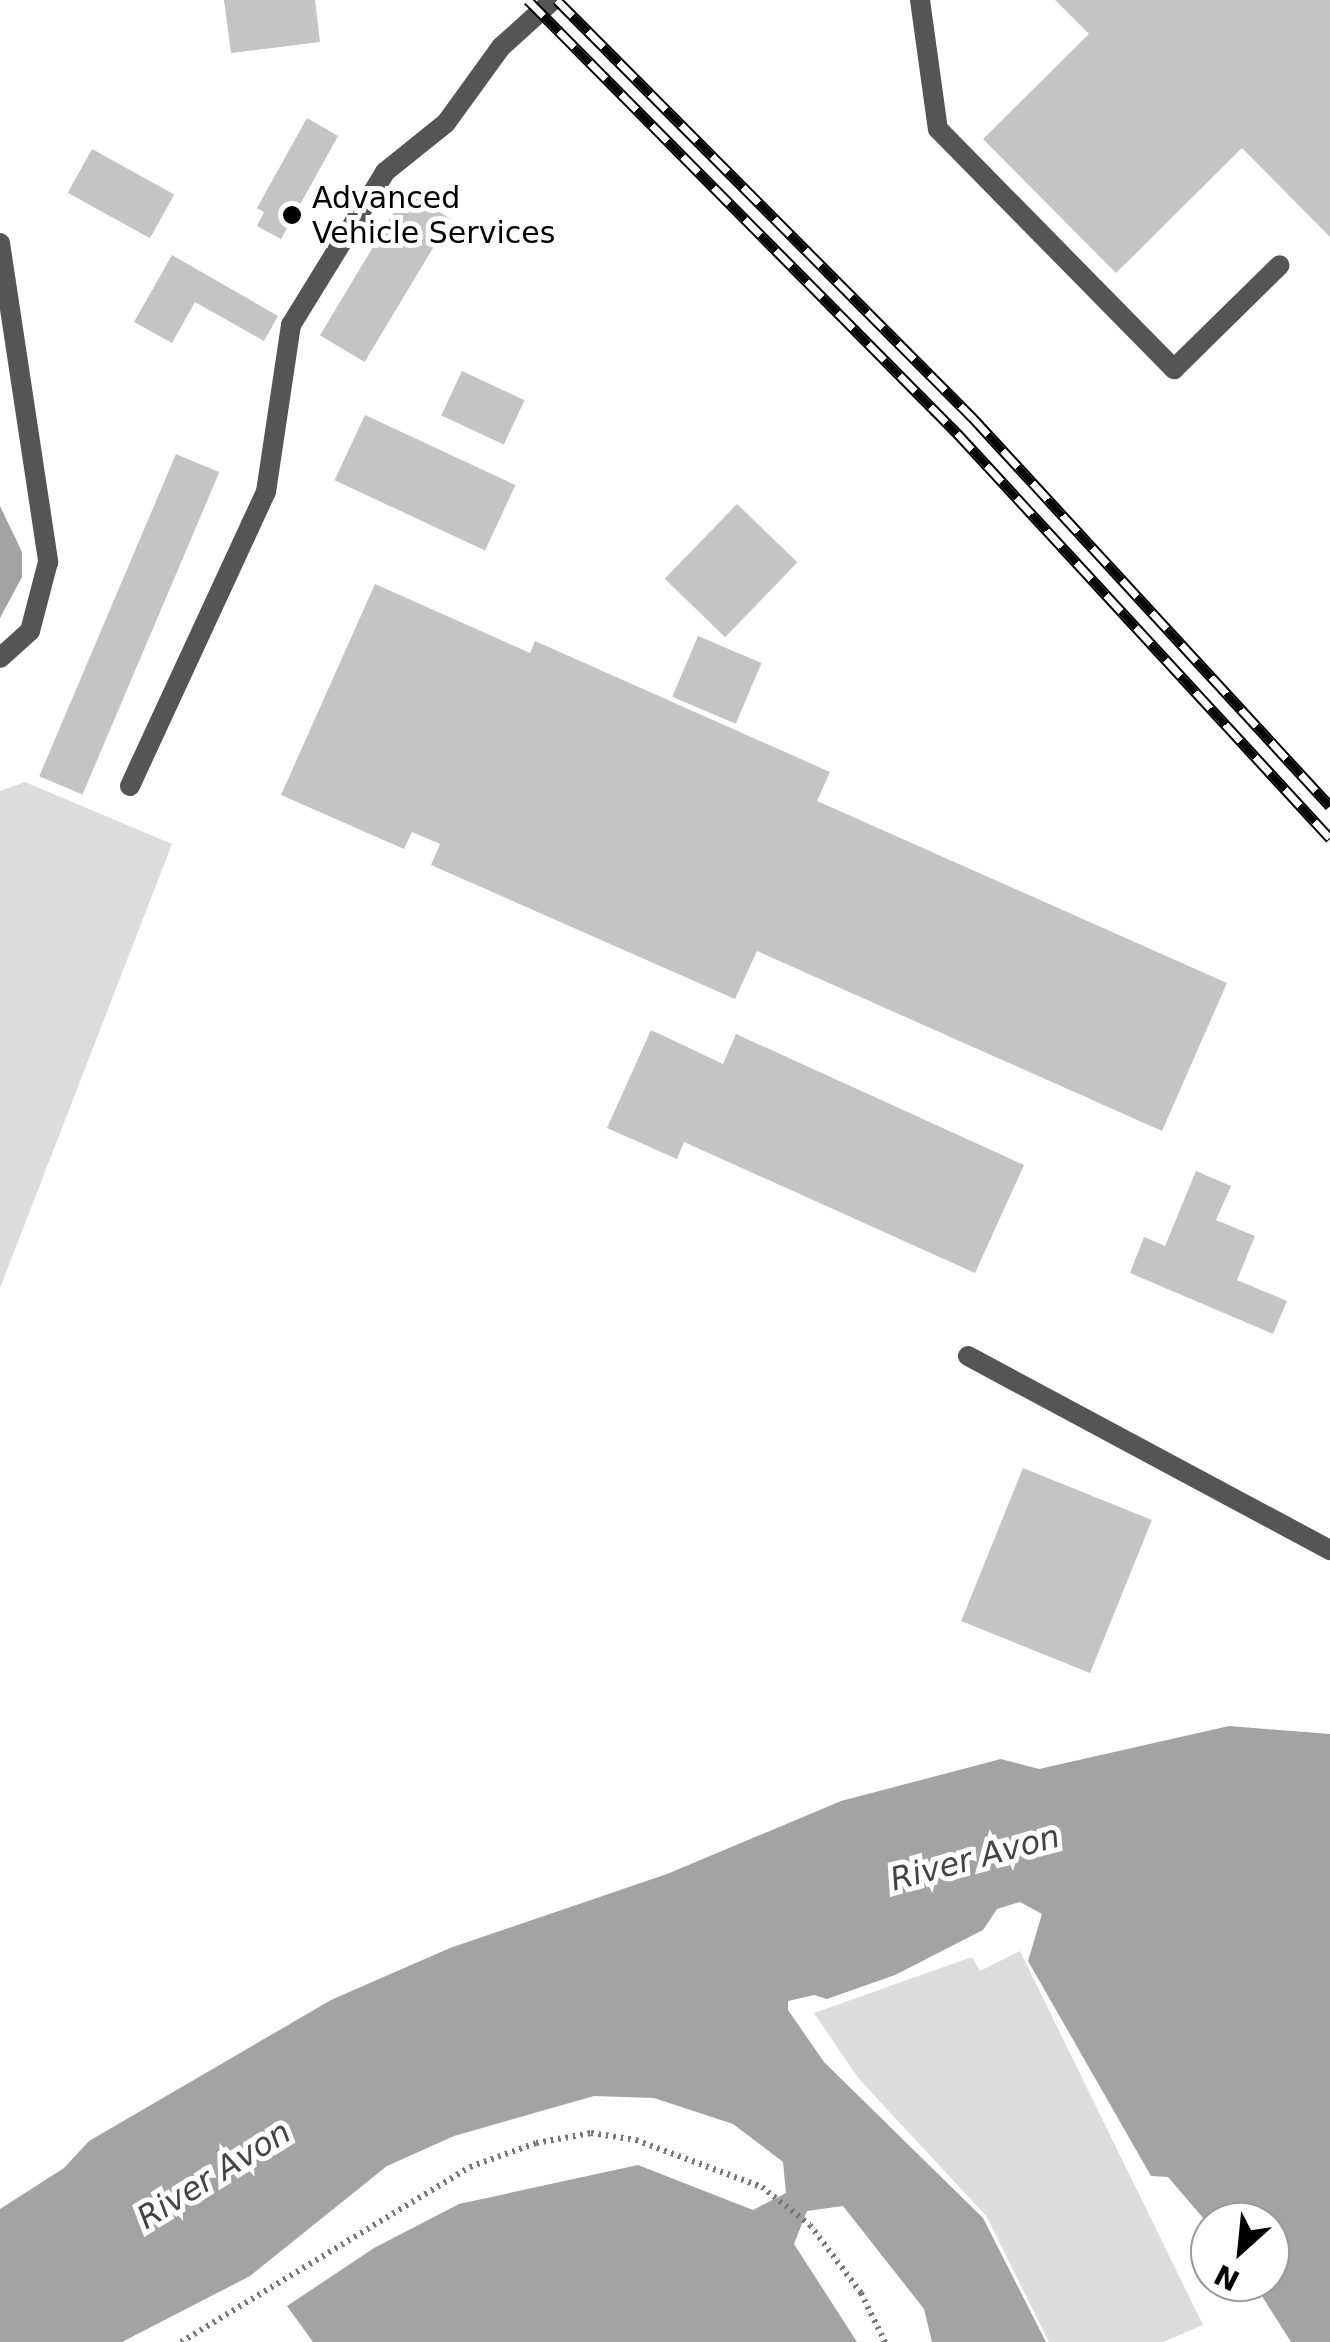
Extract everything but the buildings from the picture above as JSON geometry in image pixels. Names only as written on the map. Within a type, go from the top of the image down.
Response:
[{"type":"street","points":[[130,786],[266,492],[290,325],[386,172],[446,123],[500,47],[553,0]]},
{"type":"street","points":[[920,0],[938,130],[1174,369],[1280,265]]},
{"type":"street","points":[[0,243],[48,562],[30,631],[0,658]]},
{"type":"street","points":[[968,1356],[1330,1550]]},
{"type":"path","points":[[180,2342],[470,2167],[536,2144],[591,2134],[636,2140],[762,2187],[810,2225],[861,2293],[886,2342]]},
{"type":"shaded area","points":[[25,782],[172,844],[0,1288],[0,791]]},
{"type":"shaded area","points":[[1020,1951],[1203,2325],[1163,2342],[1049,2342],[987,2217],[859,2079],[814,2013],[972,1957],[980,1971]]},
{"type":"water","points":[[0,506],[22,552],[22,577],[0,618]]},
{"type":"water","name":"River Avon","points":[[1229,1726],[1330,1734],[1330,2342],[1291,2342],[1266,2302],[1290,2302],[1290,2202],[1190,2203],[1168,2177],[1151,2176],[1028,1961],[1042,1914],[1020,1902],[997,1909],[983,1930],[895,1975],[827,1999],[814,1995],[788,2001],[788,2010],[824,2062],[983,2218],[1046,2342],[932,2342],[924,2309],[843,2206],[807,2211],[794,2244],[857,2342],[313,2342],[287,2306],[374,2248],[459,2204],[638,2165],[753,2210],[786,2193],[783,2162],[733,2124],[654,2098],[594,2096],[454,2136],[387,2166],[250,2276],[122,2342],[0,2342],[0,2209],[64,2168],[89,2141],[331,2000],[450,1948],[667,1874],[841,1801],[1001,1759],[1039,1769]]},
{"type":"railway","points":[[528,0],[957,433],[1330,838]]},
{"type":"railway","points":[[557,0],[973,418],[1330,806]]},
{"type":"place","name":"Advanced Vehicle Services","points":[[292,215]]}]
